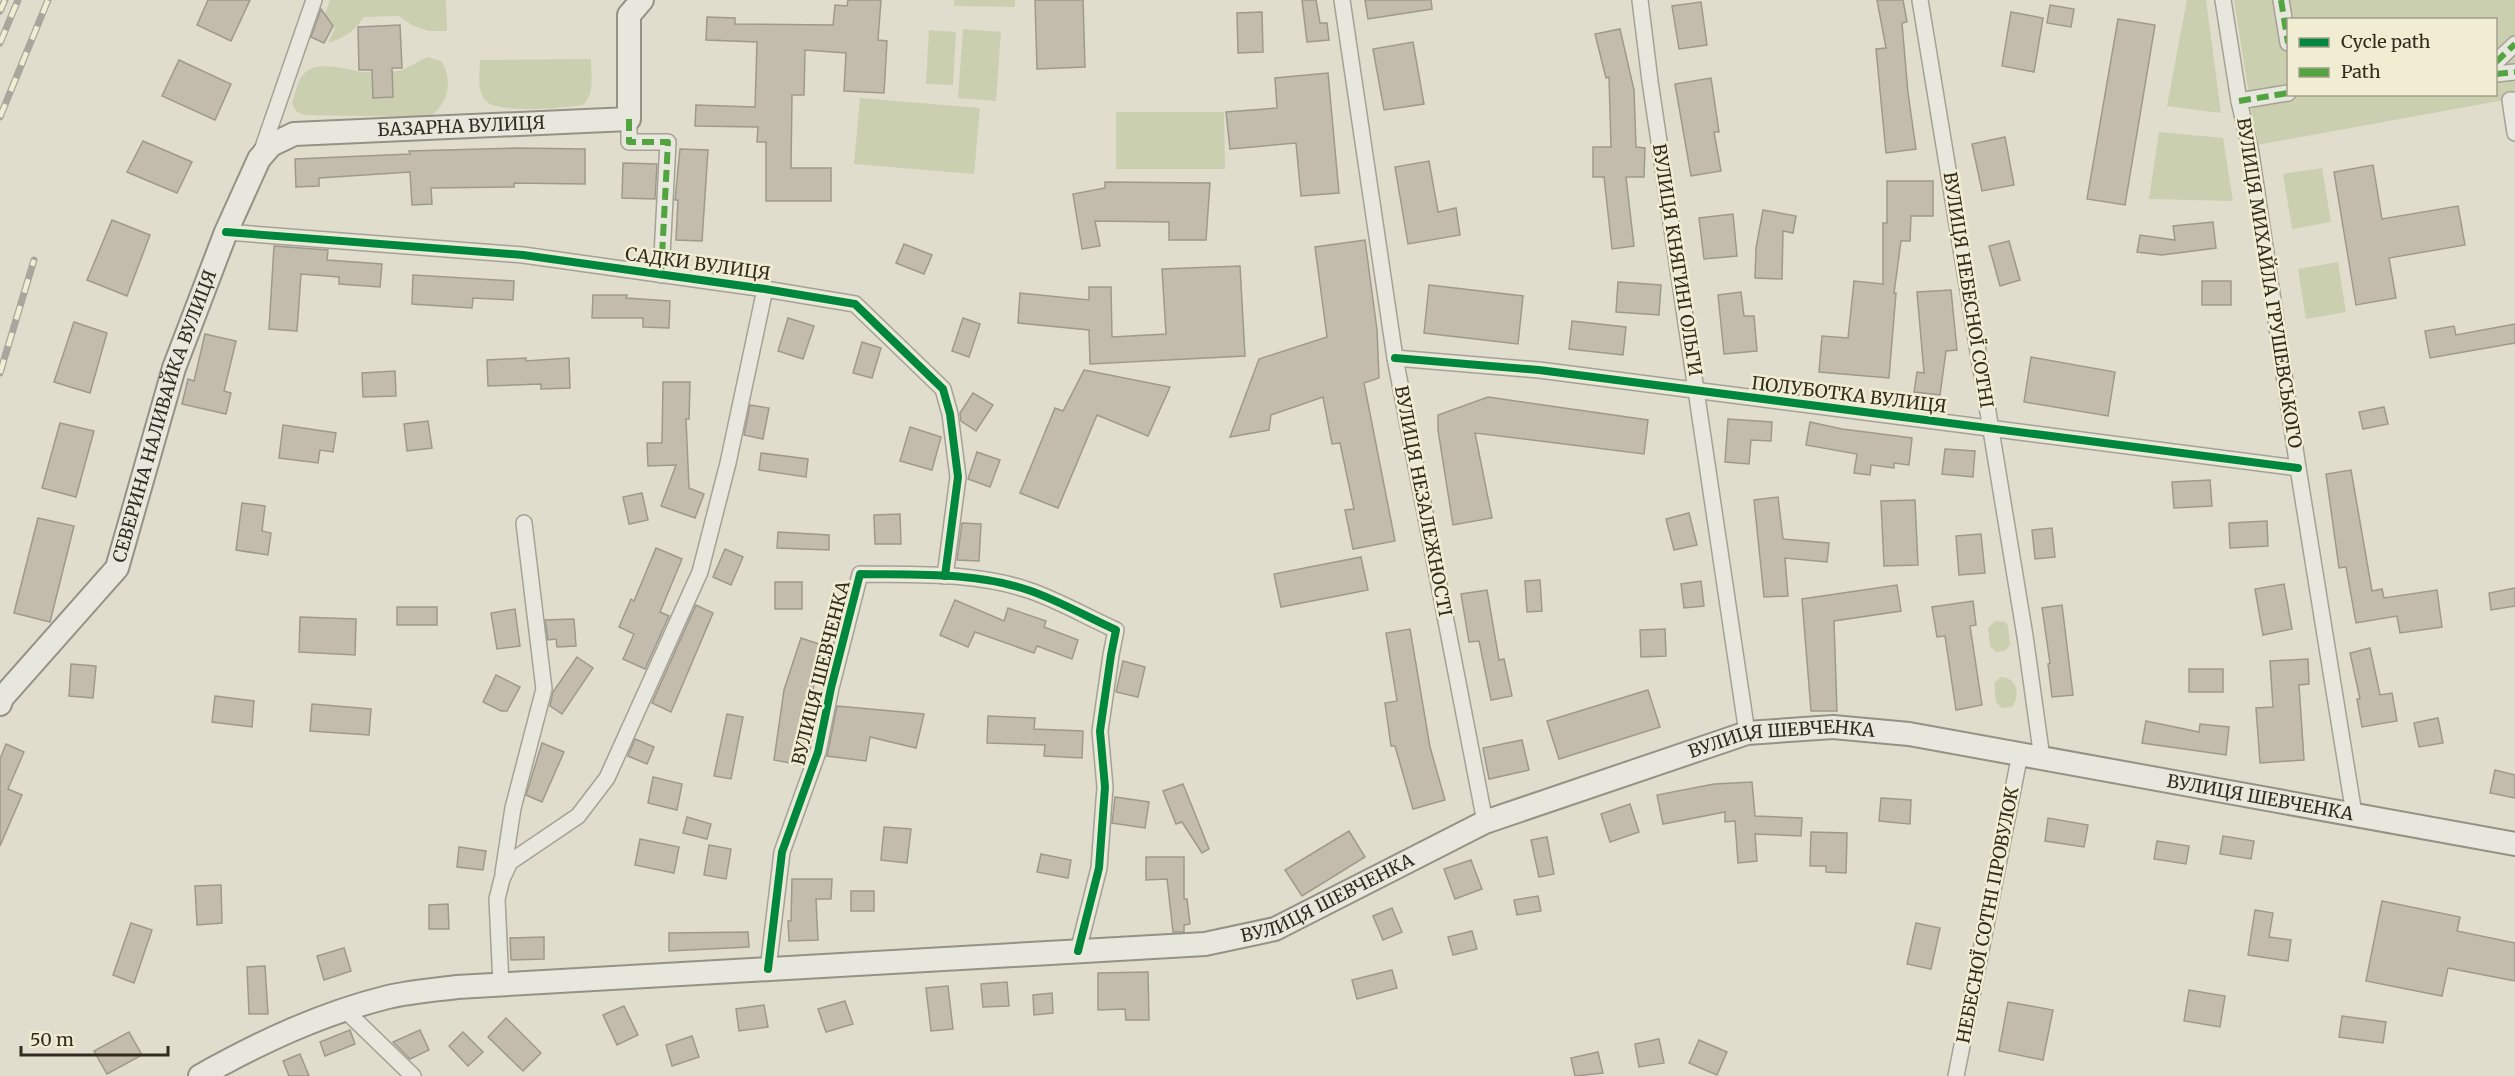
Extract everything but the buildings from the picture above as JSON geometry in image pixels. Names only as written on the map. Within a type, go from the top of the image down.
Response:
[{"type":"main road","points":[[629,119],[629,15],[642,0]]},
{"type":"main road","name":"БАЗАРНА ВУЛИЦЯ","points":[[226,232],[259,159],[272,145],[294,134],[629,119]]},
{"type":"main road","name":"СЕВЕРИНА НАЛИВАЙКА ВУЛИЦЯ","points":[[0,704],[2,698],[117,568],[174,368],[226,232]]},
{"type":"main road","name":"ВУЛИЦЯ ШЕВЧЕНКА","points":[[200,1076],[258,1043],[345,1010],[390,997],[457,987],[1205,944],[1275,930],[1485,822],[1747,733],[1833,727],[1909,734],[2515,844]]},
{"type":"street","points":[[259,159],[314,0]]},
{"type":"street","name":"ВУЛИЦЯ НЕЗАЛЕЖНОСТІ","points":[[1342,0],[1395,358],[1485,822]]},
{"type":"street","name":"ВУЛИЦЯ КНЯГИНІ ОЛЬГИ","points":[[1640,0],[1650,81],[1747,733]]},
{"type":"street","name":"ВУЛИЦЯ НЕБЕСНОЇ СОТНІ","points":[[1920,0],[2025,636],[2031,756]]},
{"type":"street","name":"ВУЛИЦЯ МИХАЙЛА ГРУШЕВСЬКОГО","points":[[2223,0],[2239,101],[2251,153],[2298,468],[2354,814]]},
{"type":"street","points":[[2281,0],[2287,32]]},
{"type":"street","points":[[2497,61],[2515,44]]},
{"type":"street","points":[[2497,74],[2515,72]]},
{"type":"street","points":[[2239,101],[2287,93]]},
{"type":"street","points":[[2512,100],[2515,133]]},
{"type":"street","points":[[629,119],[629,142],[668,142],[661,275]]},
{"type":"street","name":"САДКИ ВУЛИЦЯ","points":[[226,232],[523,255],[855,304],[943,389],[950,414],[958,477],[945,576]]},
{"type":"street","points":[[502,879],[510,862],[578,816],[608,778],[700,572],[728,463],[765,289]]},
{"type":"street","name":"ПОЛУБОТКА ВУЛИЦЯ","points":[[1395,358],[1539,369],[2298,468]]},
{"type":"street","points":[[501,985],[497,899],[513,808],[544,689],[524,524]]},
{"type":"street","name":"ВУЛИЦЯ ШЕВЧЕНКА","points":[[768,969],[782,852],[818,752],[831,688],[860,574],[982,579],[1029,590],[1116,630],[1100,731],[1105,787],[1099,868],[1077,951]]},
{"type":"street","name":"НЕБЕСНОЇ СОТНІ ПРОВУЛОК","points":[[1956,1076],[2031,756]]},
{"type":"street","points":[[345,1010],[413,1076]]},
{"type":"green space","points":[[330,0],[446,0],[447,31],[429,31],[412,25],[399,16],[364,17],[349,33],[328,43],[335,28],[325,14]]},
{"type":"green space","points":[[954,0],[1015,0],[1015,7],[954,6]]},
{"type":"green space","points":[[2187,0],[2206,0],[2221,113],[2167,106]]},
{"type":"green space","points":[[2234,0],[2515,0],[2515,98],[2257,145]]},
{"type":"green space","points":[[963,29],[1001,32],[996,101],[958,98]]},
{"type":"green space","points":[[929,30],[956,32],[953,85],[926,84]]},
{"type":"green space","points":[[428,57],[441,61],[448,84],[441,106],[429,117],[304,115],[296,111],[292,103],[300,79],[313,68],[328,66],[366,72],[398,71]]},
{"type":"green space","points":[[591,59],[591,90],[583,105],[532,109],[504,108],[486,101],[481,92],[480,60]]},
{"type":"green space","points":[[860,98],[980,108],[974,174],[854,164]]},
{"type":"green space","points":[[1116,112],[1224,112],[1225,169],[1116,169]]},
{"type":"green space","points":[[2159,132],[2223,138],[2233,201],[2149,199]]},
{"type":"green space","points":[[2322,168],[2331,222],[2292,229],[2283,174]]},
{"type":"green space","points":[[2338,262],[2346,312],[2306,319],[2298,269]]},
{"type":"green space","points":[[1995,621],[2005,622],[2008,626],[2010,645],[2005,651],[1996,652],[1990,646],[1988,628]]},
{"type":"green space","points":[[2001,677],[2011,680],[2016,688],[2015,702],[2012,707],[2002,708],[1996,702],[1994,683]]},
{"type":"railway","points":[[0,11],[5,0]]},
{"type":"railway","points":[[0,43],[18,0]]},
{"type":"railway","points":[[0,117],[48,0]]},
{"type":"railway","points":[[0,373],[34,260]]},
{"type":"marked path","points":[[2281,0],[2287,37]]},
{"type":"marked path","points":[[2497,61],[2515,44]]},
{"type":"marked path","points":[[2497,74],[2515,72]]},
{"type":"marked path","points":[[2239,101],[2287,93]]},
{"type":"marked path","points":[[629,119],[629,142],[668,142],[661,275]]},
{"type":"cycle path","points":[[226,232],[523,255],[855,304],[943,389],[950,414],[958,477],[945,576]]},
{"type":"cycle path","points":[[1395,358],[1539,370],[2298,468]]},
{"type":"cycle path","points":[[768,969],[782,852],[818,752],[831,688],[860,574],[966,577],[1008,584],[1050,599],[1116,630],[1100,731],[1105,787],[1099,868],[1078,951]]}]
